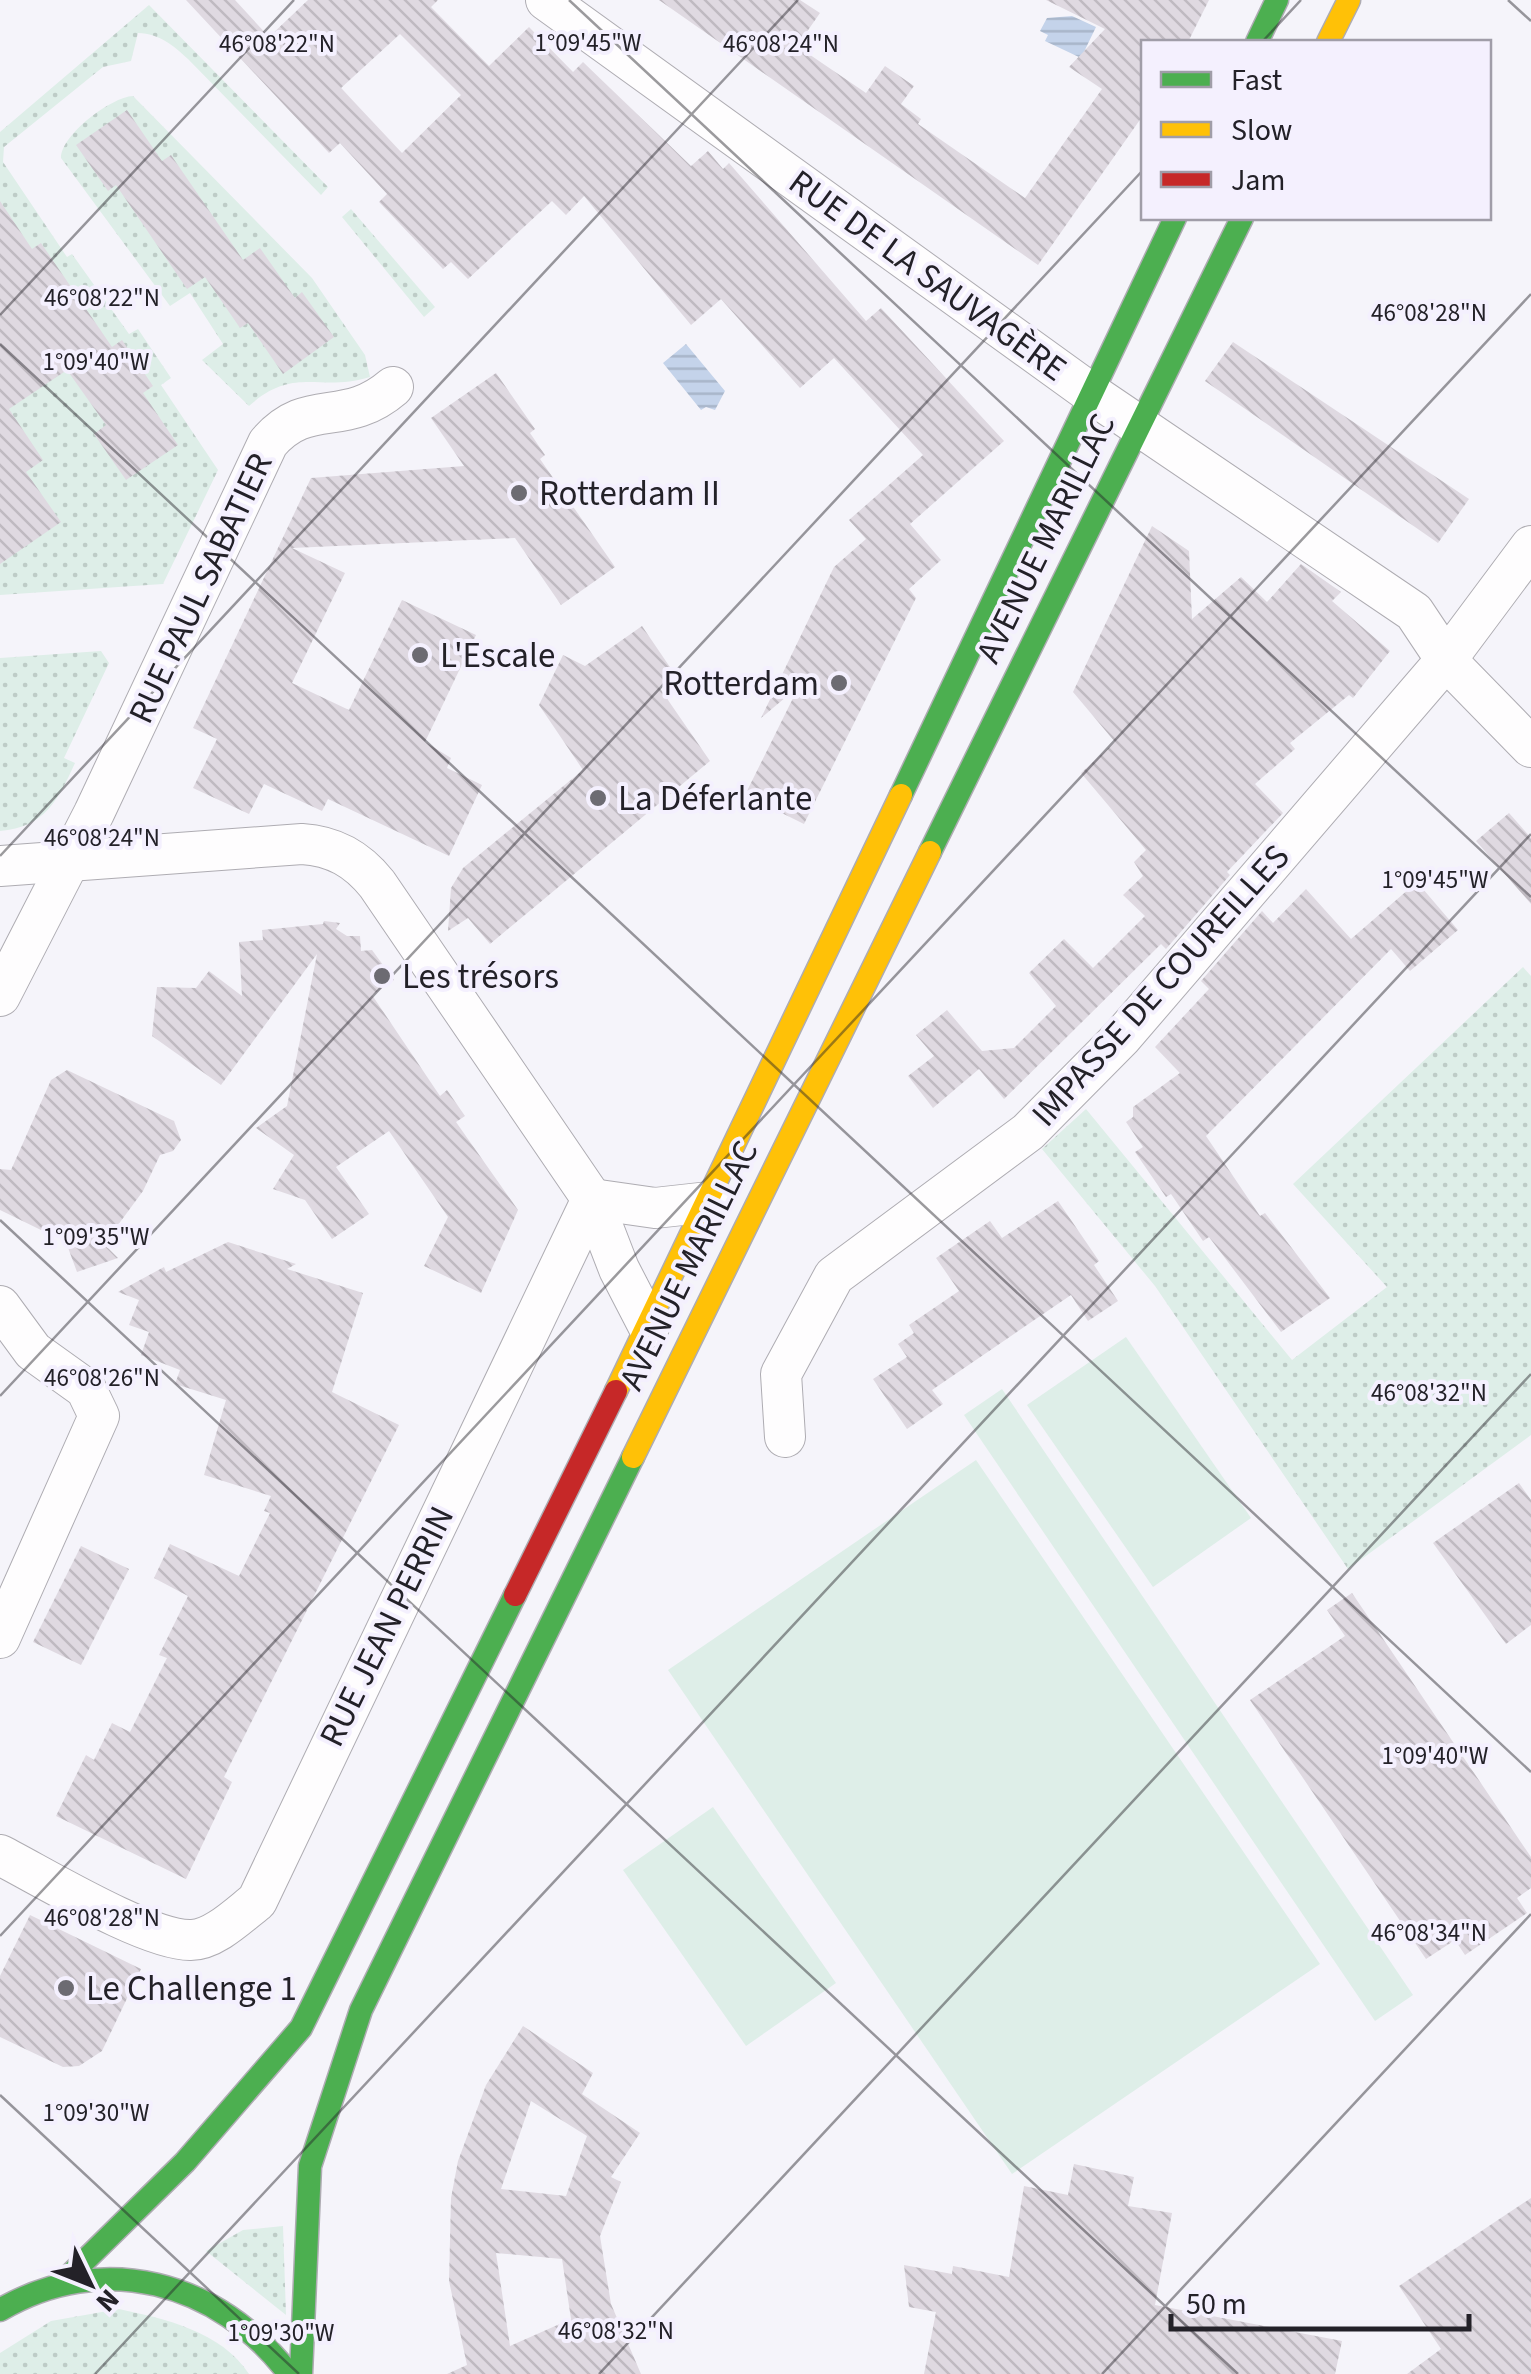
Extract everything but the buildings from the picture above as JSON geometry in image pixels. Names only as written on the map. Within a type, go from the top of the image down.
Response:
[{"type":"street","name":"RUE DE LA SAUVAGÈRE","points":[[546,0],[1092,394],[1414,612],[1446,660],[1531,747]]},
{"type":"street","points":[[1258,40],[1277,0]]},
{"type":"street","points":[[1329,40],[1349,0]]},
{"type":"street","name":"AVENUE MARILLAC","points":[[62,2283],[185,2162],[301,2028],[709,1202],[1173,220]]},
{"type":"street","name":"AVENUE MARILLAC","points":[[301,2374],[310,2166],[361,2010],[1241,220]]},
{"type":"street","name":"RUE PAUL SABATIER","points":[[0,996],[268,443],[288,422],[362,409],[393,387]]},
{"type":"street","name":"IMPASSE DE COUREILLES","points":[[785,1437],[781,1374],[834,1276],[1028,1132],[1121,1038],[1446,660],[1531,546]]},
{"type":"street","points":[[0,866],[302,844],[320,845],[353,859],[377,884],[592,1199],[619,1269],[648,1327]]},
{"type":"street","points":[[592,1199],[655,1208],[709,1202]]},
{"type":"street","name":"RUE JEAN PERRIN","points":[[0,1855],[153,1932],[194,1941],[224,1926],[257,1901],[592,1199]]},
{"type":"street","points":[[0,1306],[33,1351],[86,1389],[100,1416],[0,1638]]},
{"type":"street","points":[[3,2306],[62,2283],[132,2278],[199,2296],[257,2334],[288,2374]]},
{"type":"shaded area","points":[[149,5],[328,187],[321,195],[177,49],[166,41],[138,33],[131,61],[103,67],[4,147],[3,162],[67,257],[72,254],[129,334],[138,329],[171,378],[161,385],[218,470],[163,584],[0,595],[0,132]]},
{"type":"shaded area","points":[[133,96],[312,278],[365,355],[370,377],[280,386],[249,406],[202,360],[223,344],[190,293],[170,306],[61,158],[69,139],[89,119],[112,103]]},
{"type":"shaded area","points":[[351,209],[435,307],[424,317],[342,217]]},
{"type":"shaded area","points":[[101,651],[109,663],[64,758],[75,763],[56,800],[28,824],[0,831],[0,658]]},
{"type":"shaded area","points":[[1523,967],[1531,976],[1531,1435],[1348,1569],[1155,1286],[1042,1149],[1086,1109],[1292,1360],[1387,1287],[1293,1184]]},
{"type":"shaded area","points":[[1126,1337],[1251,1518],[1153,1587],[1027,1405]]},
{"type":"shaded area","points":[[1002,1389],[1413,1995],[1375,2021],[964,1415]]},
{"type":"shaded area","points":[[976,1460],[1320,1964],[1012,2174],[668,1670]]},
{"type":"shaded area","points":[[713,1807],[836,1983],[746,2046],[623,1870]]},
{"type":"shaded area","points":[[283,2226],[286,2315],[206,2251],[243,2230]]},
{"type":"shaded area","points":[[119,2309],[208,2337],[237,2359],[249,2374],[0,2374],[0,2353],[51,2321]]},
{"type":"water","points":[[1072,16],[1096,27],[1081,58],[1045,41],[1048,35],[1040,31],[1047,18]]},
{"type":"water","points":[[686,344],[725,391],[715,410],[701,410],[663,363]]},
{"type":"traffic: fast","points":[[1258,40],[1277,0]]},
{"type":"traffic: fast","points":[[901,795],[1174,220]]},
{"type":"traffic: fast","points":[[930,852],[1241,220]]},
{"type":"traffic: fast","points":[[301,2374],[310,2166],[361,2010],[633,1457]]},
{"type":"traffic: fast","points":[[62,2283],[185,2162],[301,2028],[515,1595]]},
{"type":"traffic: fast","points":[[0,2310],[39,2292],[78,2282],[118,2279],[156,2285],[194,2297],[229,2316],[261,2342],[289,2374]]},
{"type":"traffic: slow","points":[[1329,40],[1349,0]]},
{"type":"traffic: slow","points":[[616,1391],[901,795]]},
{"type":"traffic: slow","points":[[633,1457],[930,852]]},
{"type":"traffic: jam","points":[[515,1595],[616,1391]]},
{"type":"place","name":"Rotterdam II","points":[[519,493]]},
{"type":"place","name":"L'Escale","points":[[420,655]]},
{"type":"place","name":"Rotterdam","points":[[839,683]]},
{"type":"place","name":"La Déferlante","points":[[598,798]]},
{"type":"place","name":"Les trésors","points":[[382,976]]},
{"type":"place","name":"Le Challenge 1","points":[[66,1988]]}]
